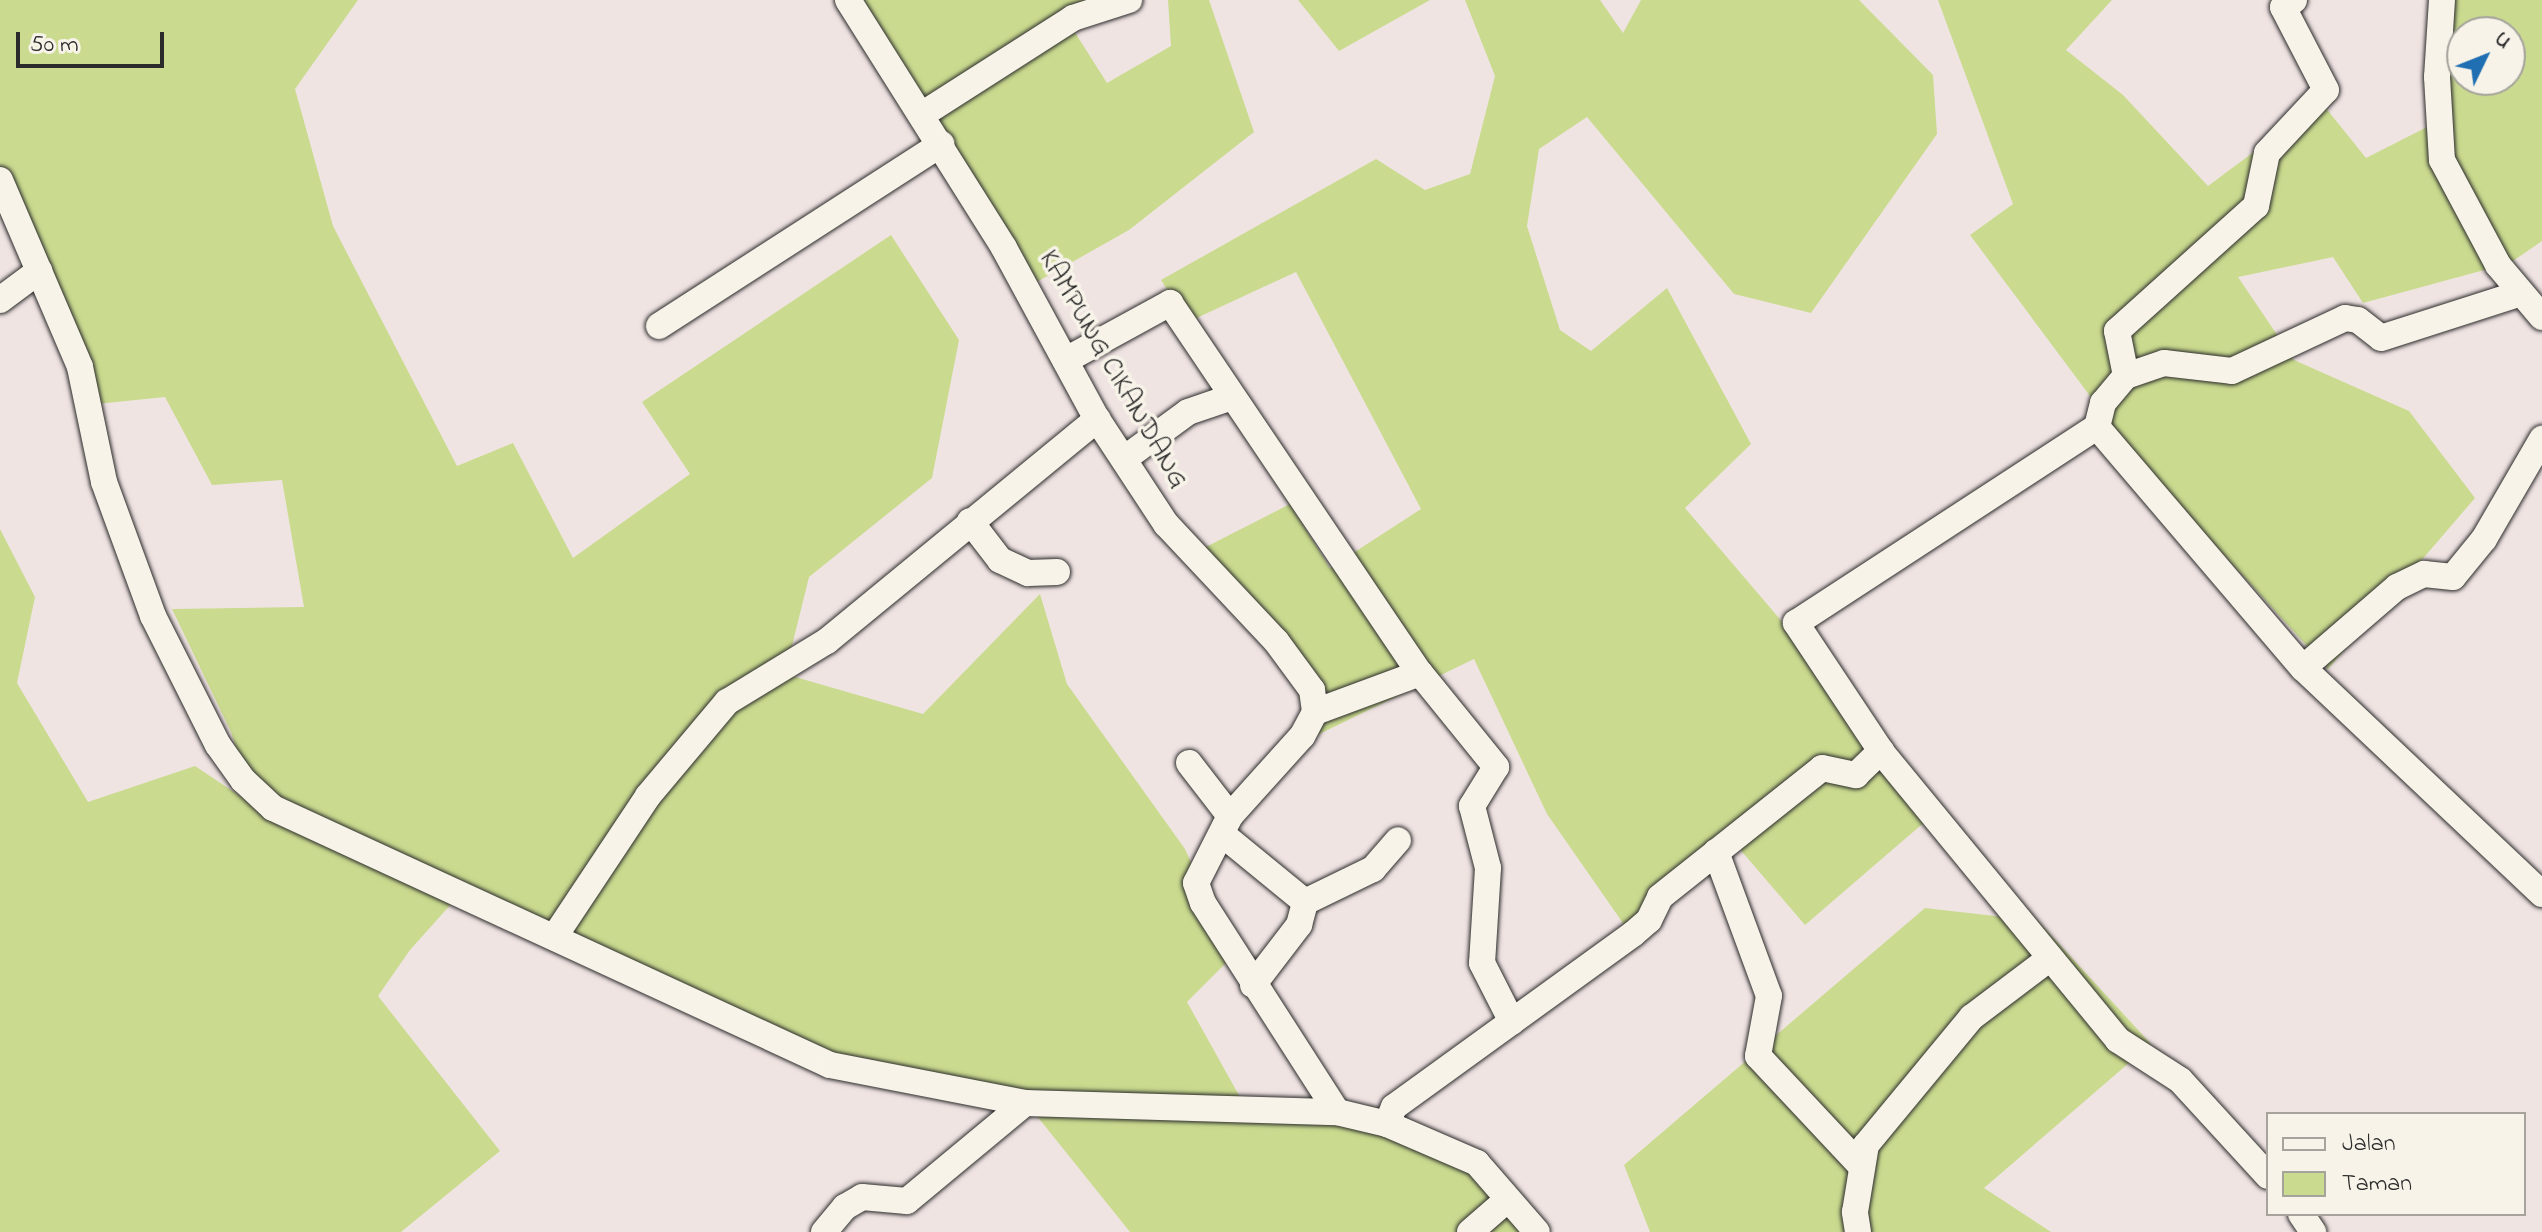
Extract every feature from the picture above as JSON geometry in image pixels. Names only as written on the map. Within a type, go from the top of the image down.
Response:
[{"type":"street","name":"KAMPUNG CIKANDANG","points":[[848,0],[941,144],[1097,419],[1166,524],[1294,665],[1312,690],[1315,712]]},
{"type":"street","points":[[923,114],[1073,18],[1129,0]]},
{"type":"street","points":[[2126,376],[2117,331],[2256,206],[2267,153],[2326,90],[2283,7],[2294,0]]},
{"type":"street","points":[[2442,0],[2437,77],[2442,160],[2498,265],[2542,317]]},
{"type":"street","points":[[659,326],[941,144]]},
{"type":"street","points":[[0,180],[80,367],[104,482],[131,566],[218,745],[243,780],[273,808],[830,1065],[1025,1103],[1337,1112],[1387,1124],[1477,1163],[1537,1232]]},
{"type":"street","points":[[0,300],[39,271]]},
{"type":"street","points":[[2266,1174],[2180,1080],[2118,1040],[1881,751],[1796,623],[2097,427],[2103,403],[2126,376],[2164,363],[2232,371],[2345,318],[2358,320],[2381,338],[2521,293]]},
{"type":"street","points":[[1066,360],[1170,303],[1232,397],[1314,509],[1371,608],[1496,767],[1472,806],[1488,868],[1482,963],[1512,1022]]},
{"type":"street","points":[[1124,459],[1188,412],[1232,397]]},
{"type":"street","points":[[555,936],[648,796],[727,702],[827,641],[1097,419]]},
{"type":"street","points":[[2097,427],[2303,668],[2542,894]]},
{"type":"street","points":[[2303,668],[2397,587],[2424,574],[2453,577],[2484,539],[2542,439]]},
{"type":"street","points":[[970,521],[1000,560],[1028,573],[1057,572]]},
{"type":"street","points":[[1337,1112],[1253,985],[1203,903],[1196,883],[1226,825],[1302,736],[1315,712],[1420,673]]},
{"type":"street","points":[[1387,1124],[1394,1107],[1633,934],[1649,920],[1660,897],[1822,768],[1856,775],[1881,751]]},
{"type":"street","points":[[1189,763],[1226,825],[1305,902]]},
{"type":"street","points":[[1253,985],[1299,925],[1305,902],[1373,869],[1398,840]]},
{"type":"street","points":[[1716,852],[1769,996],[1758,1056],[1862,1167]]},
{"type":"street","points":[[1858,1232],[1855,1212],[1866,1145],[1972,1017],[2050,958]]},
{"type":"street","points":[[824,1232],[845,1207],[862,1197],[907,1201],[1025,1103]]},
{"type":"street","points":[[1470,1232],[1508,1199]]},
{"type":"green space","points":[[0,0],[358,0],[295,89],[333,226],[457,466],[513,443],[573,558],[690,474],[642,402],[891,235],[959,340],[932,478],[809,577],[785,674],[923,714],[1040,594],[1067,684],[1185,849],[1233,956],[1187,1002],[1241,1099],[1479,1160],[1540,1232],[1130,1232],[1020,1095],[819,1062],[461,893],[410,950],[378,996],[500,1151],[401,1232],[0,1232],[0,529],[35,597],[17,683],[88,802],[195,766],[255,806],[231,732],[172,609],[304,607],[282,480],[212,485],[165,397],[87,405],[0,178]]},
{"type":"green space","points":[[851,0],[1101,0],[1069,23],[1107,83],[1171,46],[1168,0],[1209,0],[1254,132],[1129,230],[1035,283]]},
{"type":"green space","points":[[1298,0],[1430,0],[1339,51]]},
{"type":"green space","points":[[1465,0],[1600,0],[1623,33],[1641,0],[1859,0],[1933,75],[1937,134],[1811,313],[1734,294],[1587,117],[1539,149],[1527,226],[1560,330],[1591,351],[1667,288],[1751,444],[1685,508],[1941,808],[1805,925],[1732,840],[1625,926],[1547,814],[1474,659],[1313,737],[1276,630],[1196,552],[1290,504],[1330,568],[1421,509],[1296,272],[1188,322],[1161,280],[1376,159],[1425,190],[1470,174],[1495,76]]},
{"type":"green space","points":[[1938,0],[2112,0],[2066,50],[2123,95],[2208,186],[2321,102],[2366,158],[2431,125],[2446,0],[2542,0],[2542,241],[2510,263],[2363,303],[2333,257],[2238,277],[2294,360],[2409,411],[2475,498],[2328,669],[2140,463],[1970,235],[2013,204]]},
{"type":"green space","points":[[1925,908],[2038,921],[2151,1044],[1984,1188],[2051,1232],[1650,1232],[1624,1165]]}]
